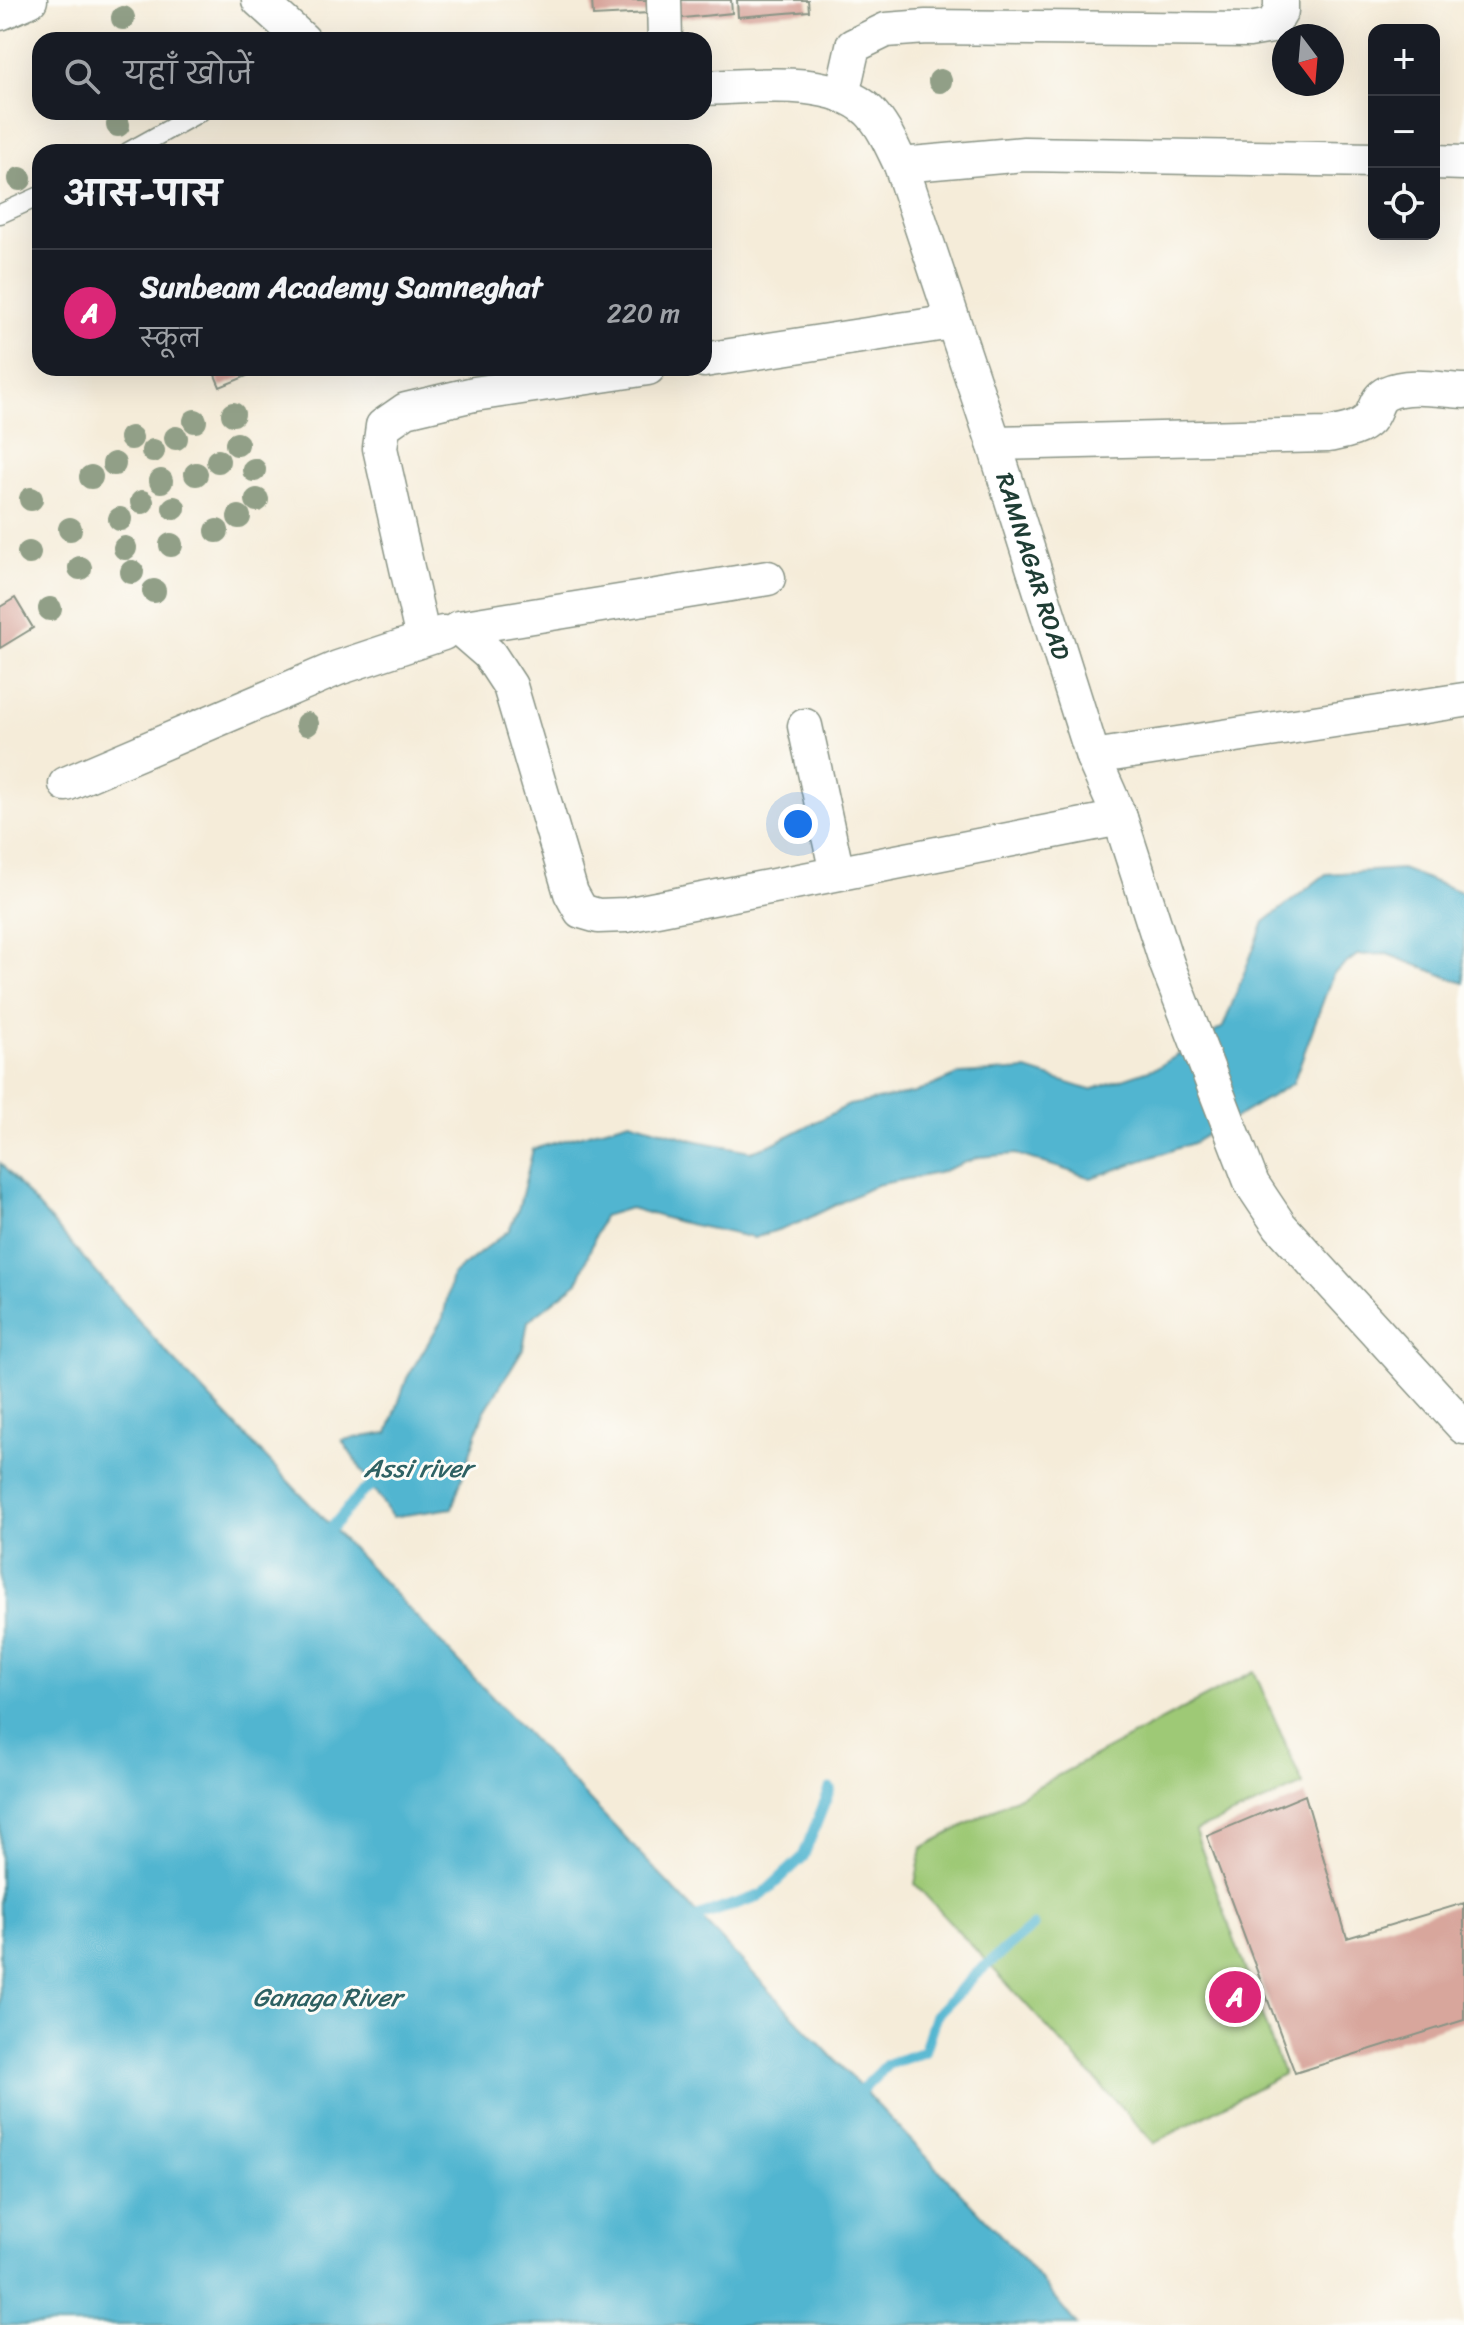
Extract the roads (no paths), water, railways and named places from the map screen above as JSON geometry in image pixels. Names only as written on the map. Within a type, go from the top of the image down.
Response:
[{"type":"street","points":[[0,13],[30,0]]},
{"type":"street","points":[[259,0],[294,32]]},
{"type":"street","points":[[664,0],[665,32]]},
{"type":"street","points":[[842,95],[853,46],[886,30],[926,27],[1249,30],[1272,26],[1281,11],[1281,0]]},
{"type":"street","name":"RAMNAGAR ROAD","points":[[712,88],[798,86],[842,95],[868,111],[887,136],[901,165],[994,443],[1093,757],[1120,818],[1167,964],[1252,1184],[1280,1226],[1464,1427]]},
{"type":"street","points":[[901,165],[1024,154],[1368,160]]},
{"type":"street","points":[[1440,162],[1464,163]]},
{"type":"street","points":[[712,359],[952,322]]},
{"type":"street","points":[[423,639],[380,448],[383,426],[406,410],[474,394],[594,376]]},
{"type":"street","points":[[994,443],[1328,435],[1352,430],[1369,419],[1377,401],[1388,392],[1411,388],[1464,391]]},
{"type":"street","points":[[66,784],[338,668],[459,628],[768,578]]},
{"type":"street","points":[[459,628],[489,654],[510,686],[571,893],[581,911],[598,916],[626,915],[1120,818]]},
{"type":"street","points":[[1093,757],[1464,700]]},
{"type":"street","points":[[805,726],[837,873]]},
{"type":"lane","points":[[142,144],[186,120]]},
{"type":"lane","points":[[0,214],[32,200]]},
{"type":"water","name":"Assi river","points":[[1401,869],[1464,893],[1464,983],[1387,954],[1357,955],[1333,974],[1293,1083],[1193,1143],[1091,1178],[1016,1154],[979,1157],[938,1173],[876,1185],[801,1222],[754,1238],[630,1208],[603,1216],[578,1282],[528,1321],[523,1349],[483,1414],[452,1508],[392,1517],[342,1440],[388,1433],[407,1378],[443,1318],[452,1275],[509,1230],[519,1207],[533,1149],[630,1121],[697,1141],[751,1151],[770,1145],[849,1105],[915,1093],[960,1074],[1027,1070],[1090,1090],[1158,1067],[1223,1027],[1264,922],[1326,874]]},
{"type":"water","name":"Ganaga River","points":[[0,1163],[168,1354],[1023,2259],[1077,2325],[0,2325]]},
{"type":"waterway","points":[[323,1538],[360,1494],[384,1478]]},
{"type":"waterway","points":[[699,1929],[700,1916],[762,1895],[803,1857],[830,1789]]},
{"type":"waterway","points":[[852,2100],[888,2064],[924,2052],[936,2015],[975,1975],[1033,1926]]},
{"type":"place","name":"Sunbeam Academy Samneghat","points":[[1235,1997]]}]
